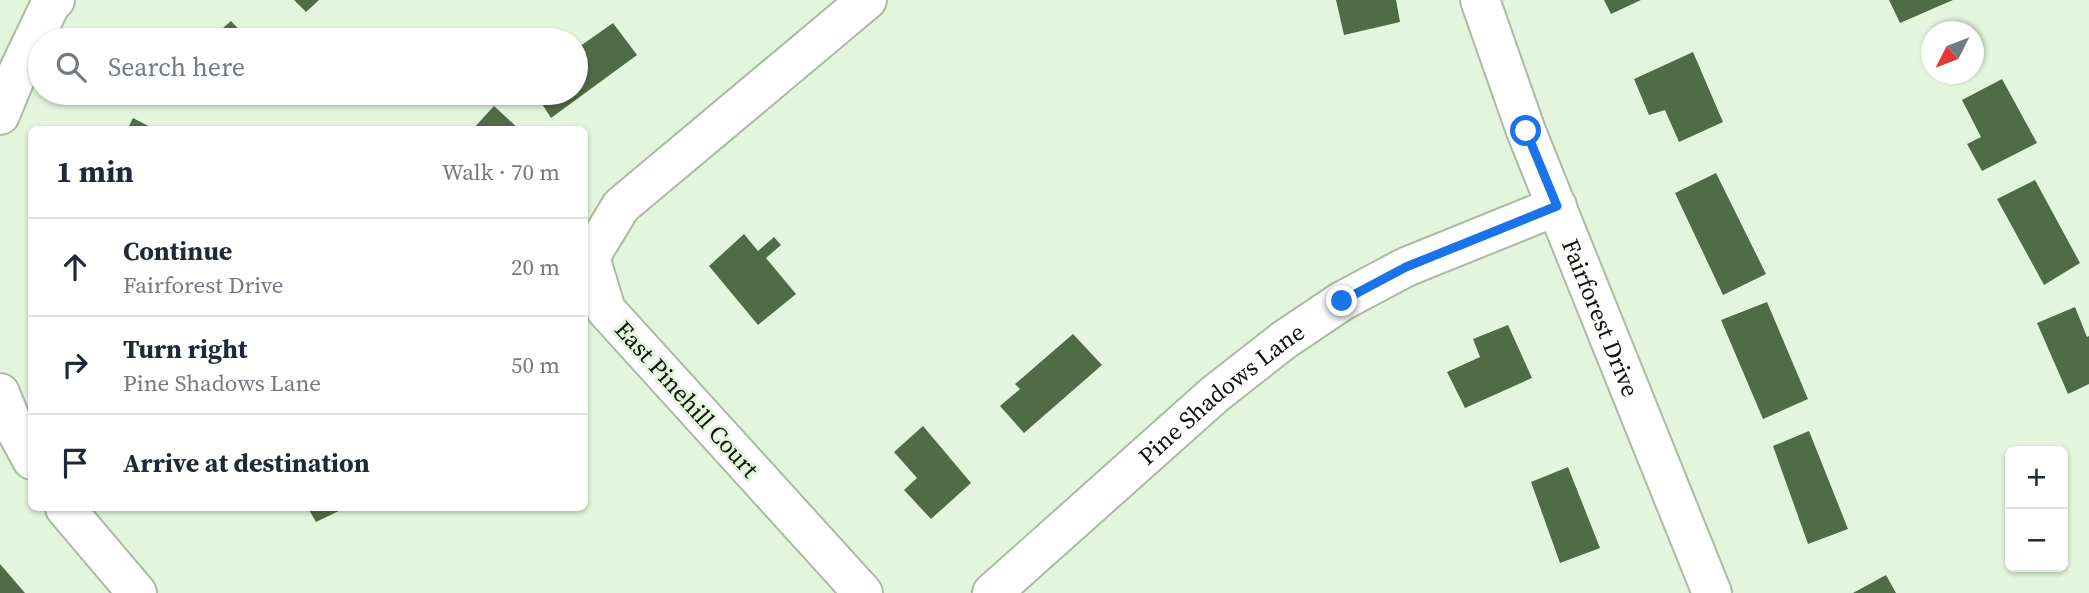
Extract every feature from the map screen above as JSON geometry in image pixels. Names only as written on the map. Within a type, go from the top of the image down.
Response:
[{"type":"street","points":[[36,28],[55,0]]},
{"type":"street","name":"East Pinehill Court","points":[[863,593],[606,310],[590,257],[621,206],[867,0]]},
{"type":"street","name":"Fairforest Drive","points":[[1480,0],[1526,131],[1712,593]]},
{"type":"street","points":[[0,116],[8,73],[28,41]]},
{"type":"street","name":"Pine Shadows Lane","points":[[992,593],[1214,394],[1284,340],[1342,301],[1406,267],[1557,206]]},
{"type":"street","points":[[0,393],[28,453]]},
{"type":"street","points":[[68,511],[137,593]]},
{"type":"building","points":[[294,0],[319,0],[306,12]]},
{"type":"building","points":[[1336,0],[1396,0],[1400,22],[1344,35]]},
{"type":"building","points":[[1604,0],[1641,0],[1611,14]]},
{"type":"building","points":[[1889,0],[1953,0],[1900,23]]},
{"type":"building","points":[[231,21],[238,28],[223,28]]},
{"type":"building","points":[[613,23],[637,55],[588,91],[588,41]]},
{"type":"building","points":[[1693,52],[1723,122],[1679,142],[1665,110],[1649,115],[1634,79]]},
{"type":"building","points":[[2002,79],[2037,143],[1982,171],[1967,144],[1981,137],[1962,100]]},
{"type":"building","points":[[543,105],[569,105],[551,118]]},
{"type":"building","points":[[494,106],[516,126],[476,126]]},
{"type":"building","points":[[133,118],[148,126],[129,126]]},
{"type":"building","points":[[1716,173],[1766,274],[1723,295],[1675,193]]},
{"type":"building","points":[[2035,180],[2080,263],[2044,285],[1997,199]]},
{"type":"building","points":[[744,234],[758,251],[774,237],[781,245],[766,258],[796,294],[758,325],[709,266]]},
{"type":"building","points":[[1767,302],[1808,399],[1763,419],[1721,320]]},
{"type":"building","points":[[2075,307],[2087,337],[2089,336],[2089,384],[2068,394],[2037,323]]},
{"type":"building","points":[[1508,325],[1532,378],[1465,408],[1447,372],[1480,357],[1473,339]]},
{"type":"building","points":[[1073,334],[1102,365],[1024,433],[1000,406],[1020,389],[1015,384]]},
{"type":"building","points":[[923,426],[971,483],[931,519],[904,490],[917,478],[894,452]]},
{"type":"building","points":[[1809,431],[1848,529],[1808,544],[1773,446]]},
{"type":"building","points":[[1568,467],[1600,548],[1560,563],[1531,482]]},
{"type":"building","points":[[310,511],[339,511],[316,522]]},
{"type":"building","points":[[0,564],[25,593],[0,593]]},
{"type":"building","points":[[1886,575],[1896,593],[1853,593]]},
{"type":"route","points":[[1342,301],[1406,267],[1557,206],[1526,131]]}]
